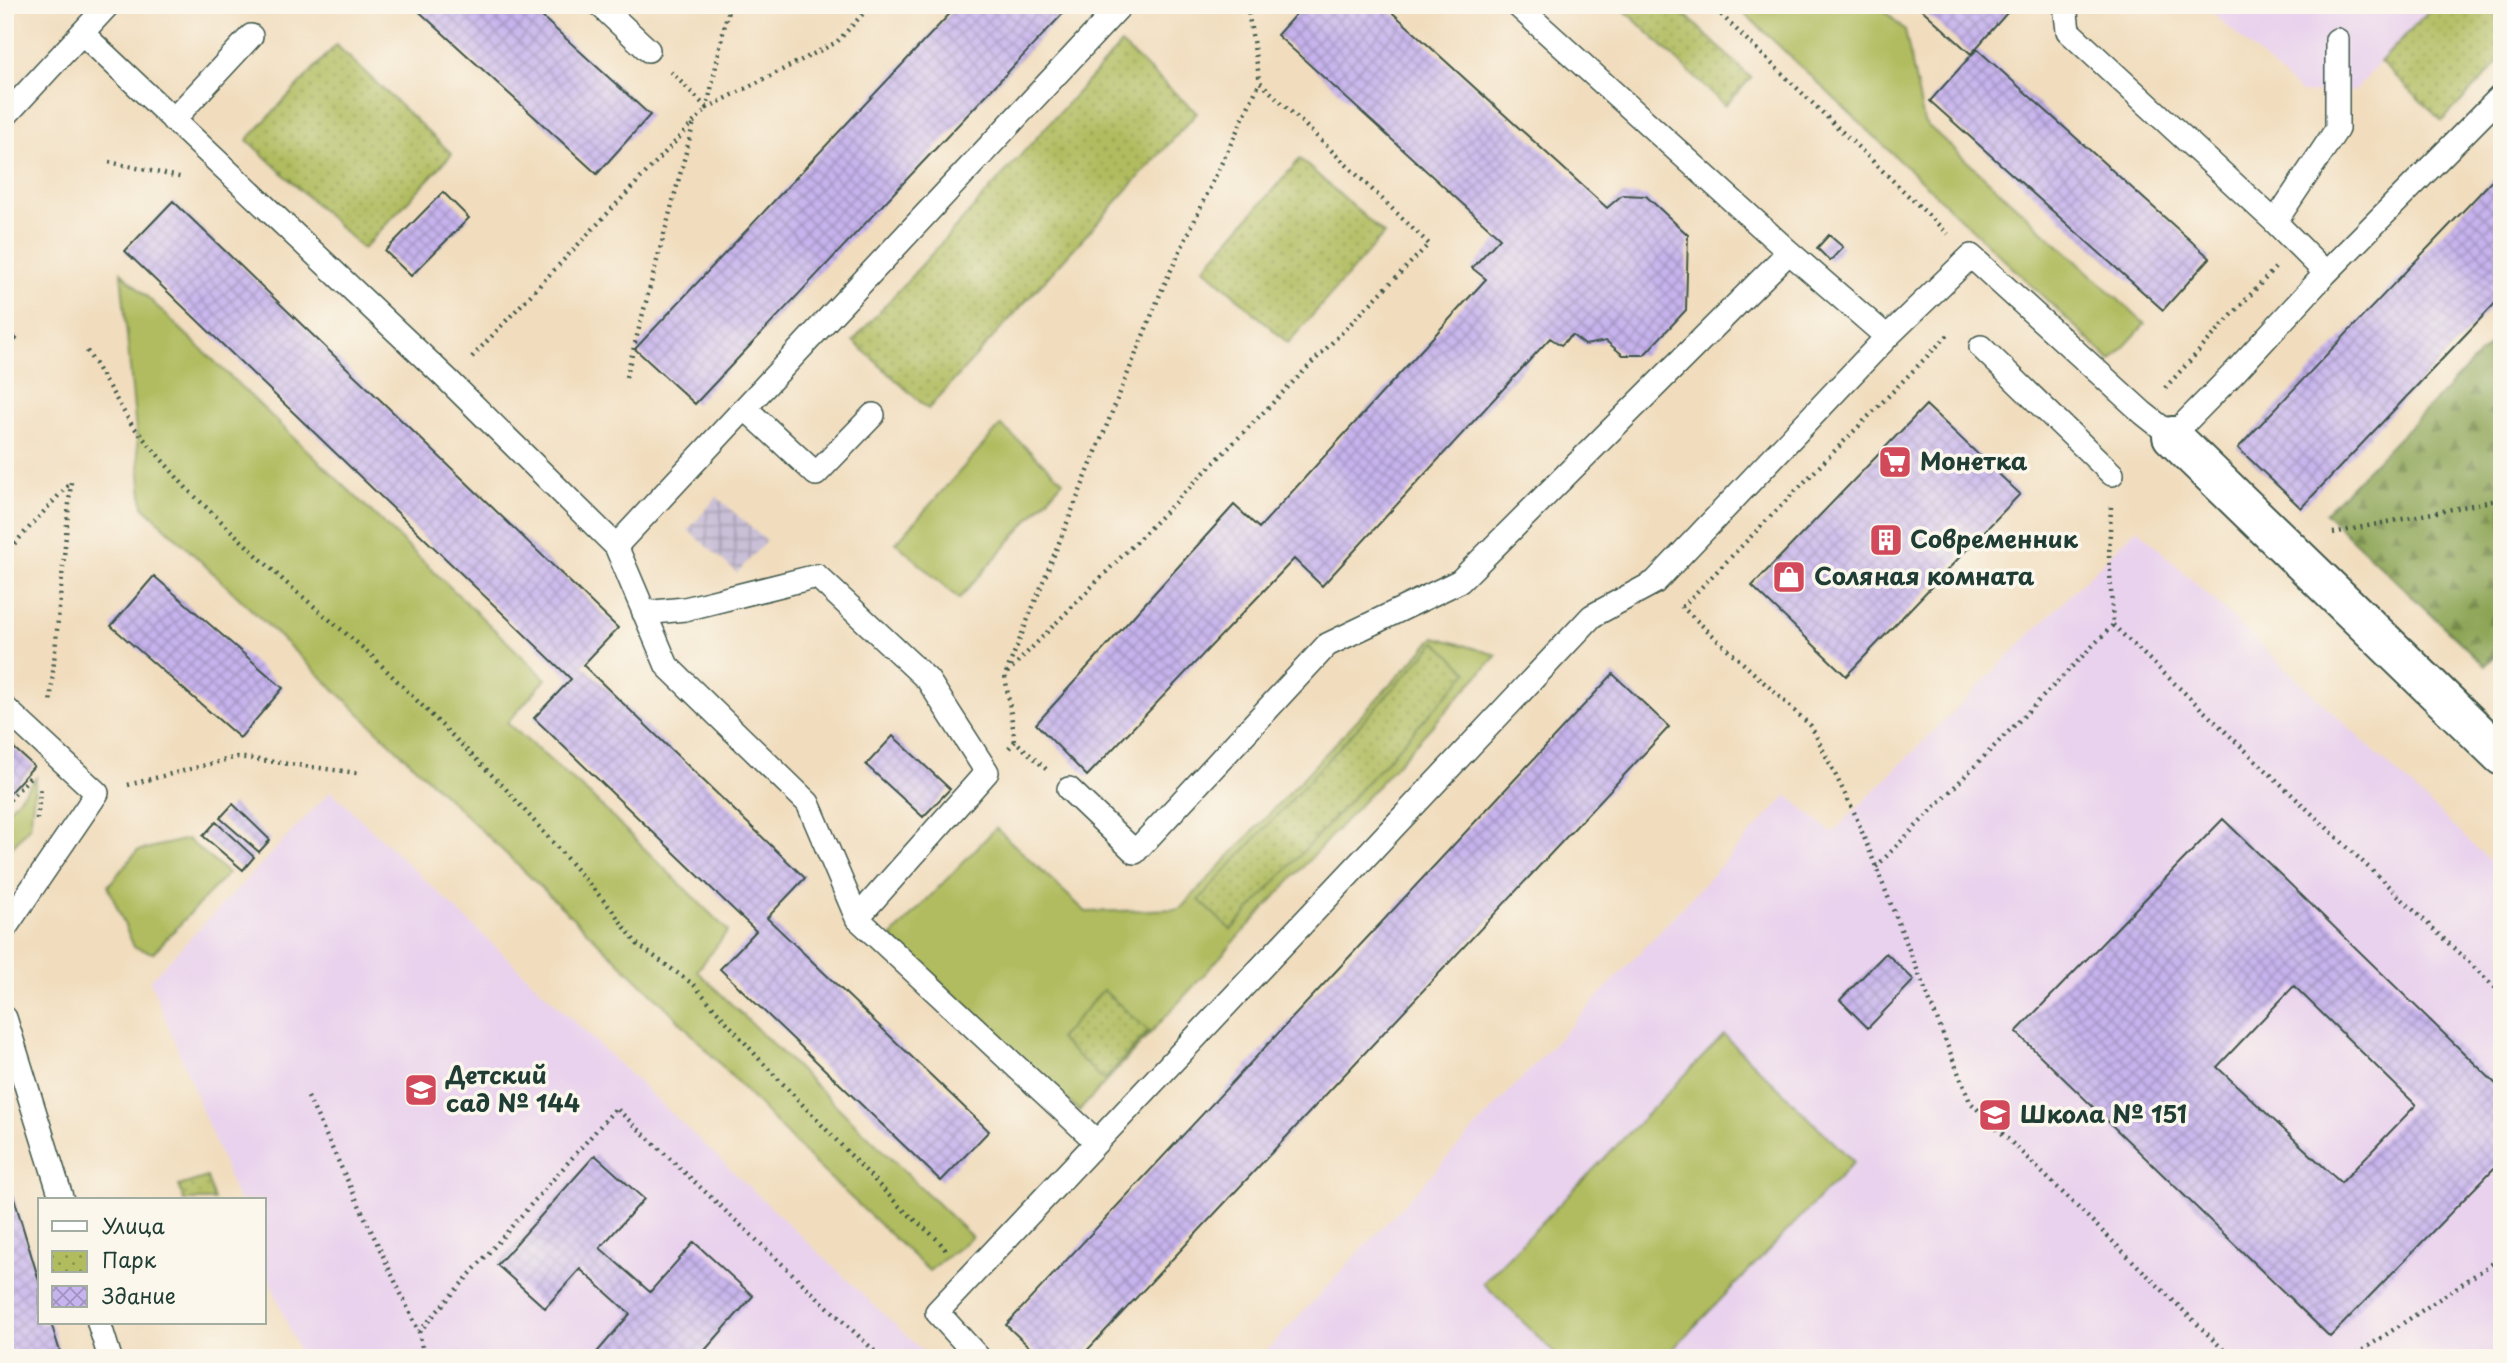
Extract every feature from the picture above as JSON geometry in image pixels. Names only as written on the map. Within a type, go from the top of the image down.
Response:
[{"type":"street","points":[[2157,424],[2502,756]]},
{"type":"lane","points":[[5,116],[108,5]]},
{"type":"lane","points":[[600,5],[648,50]]},
{"type":"lane","points":[[616,546],[1121,5]]},
{"type":"lane","points":[[1517,5],[1789,252],[1887,337]]},
{"type":"lane","points":[[2065,5],[2068,32],[2275,222],[2326,273]]},
{"type":"lane","points":[[82,33],[449,381],[616,546],[667,666],[808,803],[857,918],[1097,1142]]},
{"type":"lane","points":[[173,120],[251,36]]},
{"type":"lane","points":[[2275,222],[2337,129],[2337,40]]},
{"type":"lane","points":[[979,1358],[937,1312],[1592,616],[1655,582],[1887,337],[1971,256],[2157,424],[2235,373],[2326,273],[2502,95]]},
{"type":"lane","points":[[1069,789],[1135,852],[1327,645],[1460,581],[1789,252]]},
{"type":"lane","points":[[1981,347],[2112,474]]},
{"type":"lane","points":[[746,408],[816,474],[873,415]]},
{"type":"lane","points":[[644,613],[685,609],[817,576],[928,680],[987,772],[857,918]]},
{"type":"lane","points":[[5,708],[45,753],[97,793],[5,928]]},
{"type":"lane","points":[[5,1018],[61,1198]]},
{"type":"lane","points":[[99,1324],[110,1358]]},
{"type":"path","points":[[707,108],[729,5]]},
{"type":"path","points":[[449,381],[707,108],[837,42],[871,5]]},
{"type":"path","points":[[1069,789],[1016,741],[1005,675],[1163,287],[1260,82],[1247,5]]},
{"type":"path","points":[[1711,5],[1971,256]]},
{"type":"path","points":[[648,50],[707,108]]},
{"type":"path","points":[[1005,675],[1429,244],[1260,82]]},
{"type":"path","points":[[626,377],[695,121]]},
{"type":"path","points":[[110,162],[186,178]]},
{"type":"path","points":[[2157,424],[2297,244]]},
{"type":"path","points":[[1682,607],[1950,333]]},
{"type":"path","points":[[86,351],[132,425],[187,489],[284,581],[370,654],[505,788],[612,910],[637,944],[694,985],[899,1206],[938,1240],[970,1276]]},
{"type":"path","points":[[2112,474],[2109,555],[2113,625],[2502,994]]},
{"type":"path","points":[[5,554],[71,482],[36,827]]},
{"type":"path","points":[[2281,544],[2502,499]]},
{"type":"path","points":[[1655,582],[1811,726],[1854,812],[1970,1102],[2232,1358]]},
{"type":"path","points":[[1876,867],[2113,625]]},
{"type":"path","points":[[987,772],[1016,741]]},
{"type":"path","points":[[5,805],[45,753]]},
{"type":"path","points":[[97,793],[237,757],[357,773]]},
{"type":"path","points":[[308,1097],[419,1332],[425,1358]]},
{"type":"path","points":[[419,1332],[616,1108],[882,1358]]},
{"type":"path","points":[[2351,1358],[2502,1257]]},
{"type":"shaded area","points":[[2204,5],[2434,5],[2355,91],[2301,93]]},
{"type":"shaded area","points":[[717,497],[766,541],[737,573],[688,530]]},
{"type":"shaded area","name":"Школа № 151","points":[[2137,528],[2502,872],[2502,1358],[1260,1358],[1787,795],[1832,833]]},
{"type":"shaded area","name":"Детский сад № 144","points":[[331,791],[931,1358],[301,1358],[266,1271],[266,1198],[237,1198],[150,980]]},
{"type":"green space","points":[[1619,5],[1675,5],[1751,78],[1725,106]]},
{"type":"green space","points":[[1736,5],[1878,5],[1905,30],[1924,122],[2145,324],[2111,361]]},
{"type":"green space","points":[[2434,5],[2502,5],[2502,59],[2442,121],[2380,62]]},
{"type":"green space","points":[[1121,44],[1197,113],[928,409],[853,341]]},
{"type":"green space","points":[[336,45],[452,154],[363,249],[247,140]]},
{"type":"green space","points":[[1300,159],[1384,234],[1288,343],[1204,268]]},
{"type":"green space","points":[[121,272],[546,679],[507,723],[589,794],[728,931],[697,971],[972,1237],[929,1271],[812,1161],[668,1009],[143,506]]},
{"type":"green space","points":[[2502,332],[2502,648],[2485,666],[2325,513]]},
{"type":"green space","points":[[1001,425],[1063,481],[959,599],[896,543]]},
{"type":"green space","points":[[1435,637],[1497,655],[1079,1111],[891,937],[996,828],[1086,912],[1180,909]]},
{"type":"green space","points":[[1436,642],[1468,672],[1231,930],[1199,900]]},
{"type":"green space","points":[[36,778],[30,826],[5,855],[5,814]]},
{"type":"green space","points":[[187,839],[228,873],[153,953],[134,947],[108,886],[137,851]]},
{"type":"green space","points":[[1103,990],[1149,1031],[1104,1080],[1059,1039]]},
{"type":"green space","points":[[1724,1035],[1854,1162],[1664,1358],[1560,1358],[1483,1283]]},
{"type":"green space","points":[[207,1177],[213,1198],[183,1198],[179,1186]]},
{"type":"building","points":[[412,5],[529,5],[650,115],[597,174]]},
{"type":"building","points":[[958,5],[1071,5],[695,404],[635,349]]},
{"type":"building","points":[[1304,5],[1384,5],[1607,208],[1622,195],[1646,196],[1688,235],[1686,310],[1644,355],[1623,355],[1606,341],[1585,345],[1572,335],[1561,345],[1550,338],[1322,586],[1294,559],[1087,776],[1036,724],[1234,505],[1259,528],[1486,279],[1472,268],[1500,238],[1277,35]]},
{"type":"building","points":[[1917,5],[2014,5],[1971,54]]},
{"type":"building","points":[[1977,49],[2210,258],[2163,310],[1930,101]]},
{"type":"building","points":[[2502,170],[2502,296],[2301,508],[2238,448]]},
{"type":"building","points":[[443,192],[469,218],[411,276],[385,251]]},
{"type":"building","points":[[173,201],[618,628],[583,665],[805,878],[767,918],[989,1131],[941,1181],[720,969],[756,931],[534,718],[571,679],[125,251]]},
{"type":"building","points":[[1829,235],[1843,247],[1830,261],[1817,248]]},
{"type":"building","points":[[5,328],[17,339],[5,351]]},
{"type":"building","name":"Современник","points":[[1926,405],[2020,494],[1846,676],[1752,586]]},
{"type":"building","points":[[154,576],[283,688],[240,738],[111,626]]},
{"type":"building","points":[[1613,674],[1669,727],[1080,1358],[1041,1358],[1006,1325]]},
{"type":"building","points":[[893,736],[950,789],[923,817],[866,765]]},
{"type":"building","points":[[5,740],[34,766],[5,798]]},
{"type":"building","points":[[233,804],[270,840],[259,852],[220,818]]},
{"type":"building","points":[[2223,819],[2502,1090],[2502,1160],[2330,1337],[2016,1032]],"holes":[[[2294,986],[2416,1105],[2341,1183],[2217,1067]]]},
{"type":"building","points":[[216,822],[254,857],[243,870],[203,836]]},
{"type":"building","points":[[1886,953],[1914,980],[1868,1028],[1840,1000]]},
{"type":"building","points":[[595,1155],[644,1199],[600,1248],[650,1292],[694,1242],[753,1296],[698,1358],[592,1358],[630,1314],[580,1269],[545,1308],[497,1265]]},
{"type":"building","points":[[5,1168],[38,1277],[38,1324],[51,1324],[62,1358],[5,1358]]},
{"type":"place","name":"Монетка","points":[[1895,462]]},
{"type":"place","name":"Современник","points":[[1886,540]]},
{"type":"place","name":"Соляная комната","points":[[1789,577]]},
{"type":"place","name":"Детский сад № 144","points":[[421,1090]]},
{"type":"place","name":"Школа № 151","points":[[1995,1115]]}]
